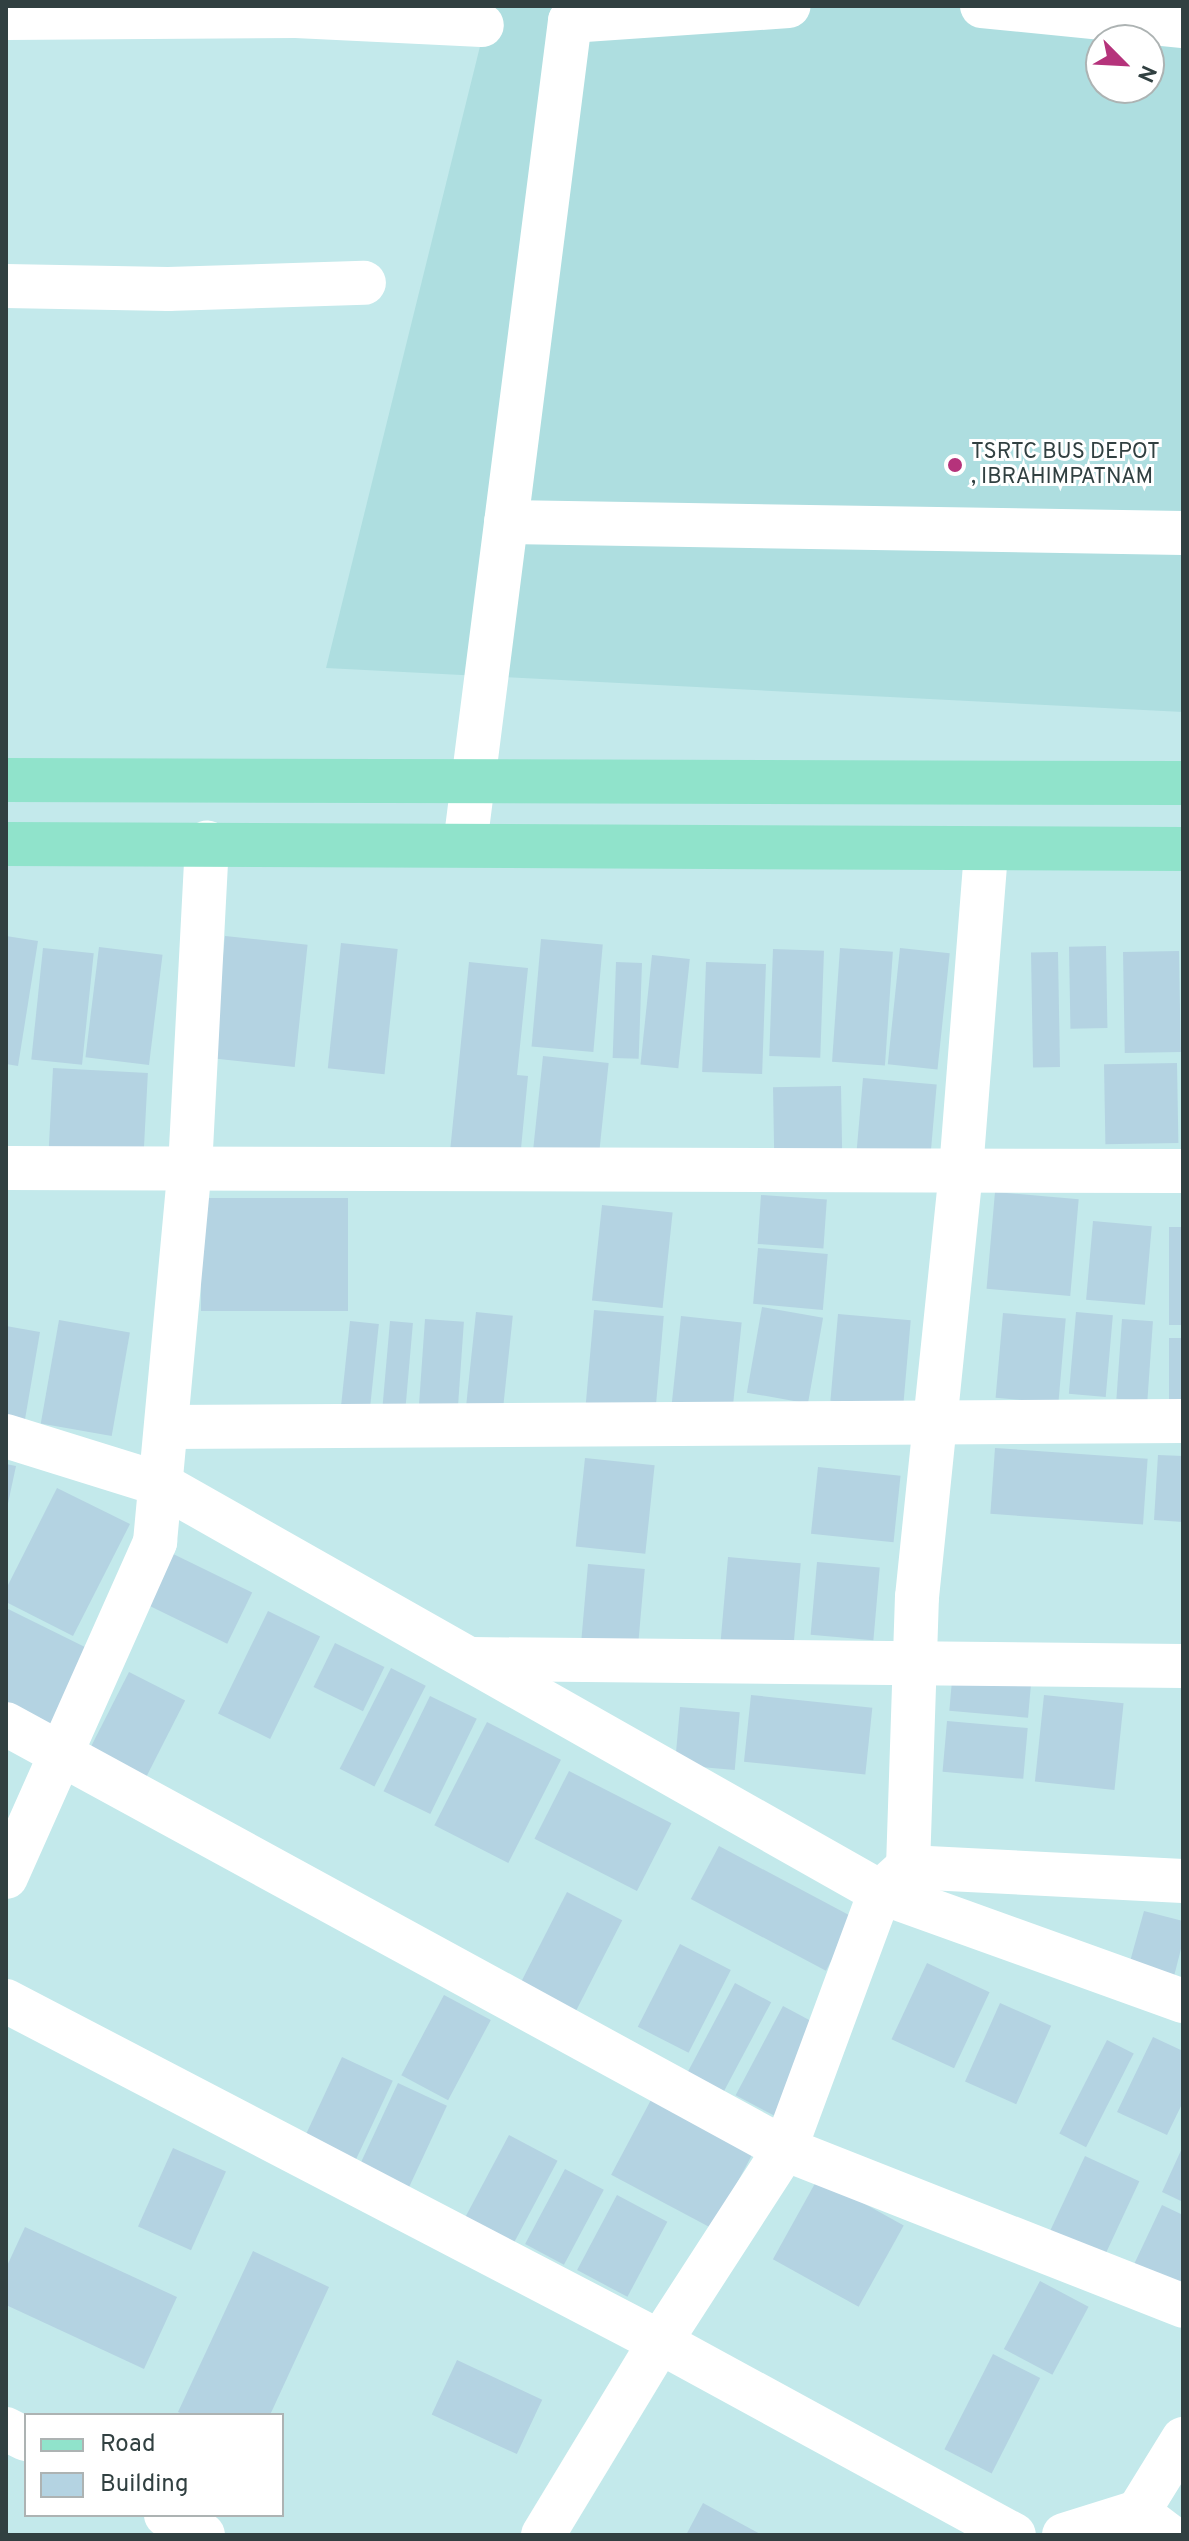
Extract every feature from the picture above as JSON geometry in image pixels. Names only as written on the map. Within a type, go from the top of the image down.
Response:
[{"type":"main road","points":[[6,780],[1183,783]]},
{"type":"main road","points":[[6,844],[207,842],[1183,849]]},
{"type":"street","points":[[465,845],[570,21],[788,6]]},
{"type":"street","points":[[982,6],[1183,26]]},
{"type":"street","points":[[6,18],[296,16],[482,25]]},
{"type":"street","points":[[6,286],[168,289],[364,283]]},
{"type":"street","points":[[506,522],[1183,533]]},
{"type":"street","points":[[6,1877],[155,1542],[190,1168],[207,842]]},
{"type":"street","points":[[543,2535],[660,2342],[785,2149],[894,1879],[916,1664],[917,1597],[961,1170],[986,849]]},
{"type":"street","points":[[6,1168],[1183,1171]]},
{"type":"street","points":[[166,1427],[936,1420],[1183,1421]]},
{"type":"street","points":[[6,1436],[160,1484],[469,1659],[894,1879],[1183,2001]]},
{"type":"street","points":[[469,1659],[1183,1666]]},
{"type":"street","points":[[6,1724],[61,1751],[785,2149],[1183,2306]]},
{"type":"street","points":[[894,1879],[1183,1881]]},
{"type":"street","points":[[6,2001],[660,2342],[1014,2535]]},
{"type":"street","points":[[6,2429],[24,2438]]},
{"type":"street","points":[[1064,2535],[1153,2524],[1183,2439]]},
{"type":"street","points":[[170,2517],[203,2535]]},
{"type":"shaded area","points":[[490,6],[1183,6],[1183,712],[326,668]]},
{"type":"building","points":[[6,936],[38,941],[18,1066],[6,1064]]},
{"type":"building","points":[[225,936],[308,945],[295,1067],[212,1058]]},
{"type":"building","points":[[541,939],[603,944],[593,1052],[532,1047]]},
{"type":"building","points":[[341,943],[398,949],[385,1074],[328,1068]]},
{"type":"building","points":[[1106,946],[1107,1028],[1070,1029],[1069,947]]},
{"type":"building","points":[[99,947],[163,955],[149,1065],[85,1057]]},
{"type":"building","points":[[43,948],[94,953],[82,1065],[31,1059]]},
{"type":"building","points":[[840,948],[893,952],[885,1065],[832,1062]]},
{"type":"building","points":[[900,948],[950,953],[937,1070],[888,1064]]},
{"type":"building","points":[[773,949],[824,951],[820,1058],[769,1056]]},
{"type":"building","points":[[1179,951],[1181,1052],[1125,1053],[1123,952]]},
{"type":"building","points":[[1031,952],[1058,952],[1060,1067],[1033,1067]]},
{"type":"building","points":[[652,955],[690,959],[678,1068],[641,1064]]},
{"type":"building","points":[[469,962],[528,968],[517,1075],[528,1076],[520,1159],[450,1152]]},
{"type":"building","points":[[616,962],[642,963],[639,1059],[613,1058]]},
{"type":"building","points":[[706,962],[766,964],[762,1074],[702,1072]]},
{"type":"building","points":[[543,1056],[609,1063],[598,1160],[533,1153]]},
{"type":"building","points":[[1177,1063],[1178,1143],[1105,1144],[1104,1064]]},
{"type":"building","points":[[53,1068],[148,1073],[144,1155],[49,1150]]},
{"type":"building","points":[[863,1078],[937,1084],[930,1164],[856,1158]]},
{"type":"building","points":[[841,1086],[842,1163],[774,1164],[773,1087]]},
{"type":"building","points":[[995,1192],[1079,1199],[1070,1296],[987,1289]]},
{"type":"building","points":[[761,1195],[827,1200],[823,1248],[758,1244]]},
{"type":"building","points":[[201,1198],[348,1198],[348,1311],[201,1311]]},
{"type":"building","points":[[602,1205],[673,1212],[663,1308],[592,1300]]},
{"type":"building","points":[[1093,1221],[1152,1226],[1145,1305],[1086,1300]]},
{"type":"building","points":[[1169,1227],[1183,1227],[1183,1325],[1169,1325]]},
{"type":"building","points":[[758,1248],[828,1254],[823,1310],[753,1304]]},
{"type":"building","points":[[762,1307],[823,1318],[808,1403],[747,1393]]},
{"type":"building","points":[[594,1310],[664,1316],[656,1409],[586,1403]]},
{"type":"building","points":[[476,1312],[513,1316],[502,1414],[466,1410]]},
{"type":"building","points":[[1076,1312],[1113,1315],[1106,1397],[1069,1394]]},
{"type":"building","points":[[1003,1313],[1066,1318],[1058,1403],[996,1398]]},
{"type":"building","points":[[838,1314],[911,1320],[903,1407],[830,1401]]},
{"type":"building","points":[[681,1316],[742,1322],[732,1412],[672,1406]]},
{"type":"building","points":[[425,1319],[464,1322],[458,1412],[419,1409]]},
{"type":"building","points":[[1122,1319],[1153,1321],[1147,1401],[1116,1399]]},
{"type":"building","points":[[59,1320],[130,1333],[112,1436],[41,1423]]},
{"type":"building","points":[[350,1321],[379,1324],[370,1413],[341,1410]]},
{"type":"building","points":[[390,1321],[413,1323],[405,1412],[382,1410]]},
{"type":"building","points":[[6,1326],[40,1332],[24,1425],[6,1422]]},
{"type":"building","points":[[1169,1338],[1183,1338],[1183,1417],[1169,1417]]},
{"type":"building","points":[[995,1448],[1148,1459],[1143,1525],[990,1514]]},
{"type":"building","points":[[1158,1455],[1183,1456],[1183,1522],[1154,1520]]},
{"type":"building","points":[[585,1458],[655,1465],[645,1554],[576,1547]]},
{"type":"building","points":[[6,1464],[16,1466],[7,1508],[6,1508]]},
{"type":"building","points":[[818,1467],[901,1476],[894,1542],[811,1534]]},
{"type":"building","points":[[57,1488],[130,1524],[73,1636],[6,1602],[6,1589]]},
{"type":"building","points":[[165,1550],[252,1593],[227,1644],[140,1601]]},
{"type":"building","points":[[728,1557],[801,1563],[793,1647],[721,1641]]},
{"type":"building","points":[[817,1562],[880,1567],[873,1640],[811,1635]]},
{"type":"building","points":[[588,1564],[645,1569],[638,1649],[581,1644]]},
{"type":"building","points":[[6,1608],[93,1651],[51,1733],[6,1711]]},
{"type":"building","points":[[268,1611],[320,1636],[270,1739],[218,1713]]},
{"type":"building","points":[[335,1643],[384,1667],[363,1711],[314,1687]]},
{"type":"building","points":[[391,1668],[426,1686],[374,1786],[340,1769]]},
{"type":"building","points":[[953,1669],[1032,1676],[1028,1718],[949,1711]]},
{"type":"building","points":[[129,1672],[185,1701],[143,1783],[87,1754]]},
{"type":"building","points":[[751,1695],[872,1708],[865,1774],[744,1762]]},
{"type":"building","points":[[1044,1695],[1124,1703],[1114,1790],[1035,1782]]},
{"type":"building","points":[[430,1696],[477,1719],[430,1814],[384,1791]]},
{"type":"building","points":[[680,1707],[740,1712],[735,1770],[675,1765]]},
{"type":"building","points":[[947,1721],[1028,1728],[1023,1779],[943,1772]]},
{"type":"building","points":[[487,1722],[561,1760],[508,1863],[434,1825]]},
{"type":"building","points":[[569,1771],[671,1823],[637,1891],[534,1839]]},
{"type":"building","points":[[719,1846],[854,1918],[826,1971],[691,1899]]},
{"type":"building","points":[[567,1892],[622,1920],[574,2015],[518,1987]]},
{"type":"building","points":[[1144,1911],[1183,1921],[1183,1941],[1171,1988],[1126,1976]]},
{"type":"building","points":[[680,1944],[731,1970],[689,2053],[638,2027]]},
{"type":"building","points":[[927,1963],[990,1992],[954,2068],[892,2039]]},
{"type":"building","points":[[735,1983],[771,2002],[724,2091],[688,2072]]},
{"type":"building","points":[[444,1995],[491,2020],[448,2100],[401,2075]]},
{"type":"building","points":[[1000,2003],[1051,2026],[1016,2104],[965,2082]]},
{"type":"building","points":[[783,2006],[822,2027],[774,2116],[736,2095]]},
{"type":"building","points":[[1153,2037],[1183,2051],[1183,2102],[1167,2135],[1117,2112]]},
{"type":"building","points":[[1107,2040],[1134,2054],[1086,2147],[1059,2134]]},
{"type":"building","points":[[342,2057],[393,2081],[355,2161],[304,2138]]},
{"type":"building","points":[[398,2083],[447,2106],[407,2192],[358,2169]]},
{"type":"building","points":[[652,2098],[754,2152],[713,2229],[611,2175]]},
{"type":"building","points":[[509,2135],[558,2161],[512,2246],[464,2220]]},
{"type":"building","points":[[1183,2146],[1183,2202],[1162,2192]]},
{"type":"building","points":[[173,2148],[226,2172],[191,2250],[138,2227]]},
{"type":"building","points":[[1085,2156],[1139,2181],[1102,2262],[1047,2237]]},
{"type":"building","points":[[565,2169],[604,2190],[564,2265],[525,2244]]},
{"type":"building","points":[[818,2178],[904,2226],[859,2307],[773,2259]]},
{"type":"building","points":[[617,2195],[667,2222],[627,2297],[577,2270]]},
{"type":"building","points":[[1162,2205],[1183,2215],[1183,2302],[1128,2277]]},
{"type":"building","points":[[25,2227],[177,2297],[144,2369],[6,2305],[6,2268]]},
{"type":"building","points":[[253,2251],[329,2287],[271,2413],[178,2412]]},
{"type":"building","points":[[1040,2281],[1089,2307],[1052,2375],[1004,2349]]},
{"type":"building","points":[[993,2354],[1040,2378],[992,2473],[944,2449]]},
{"type":"building","points":[[457,2360],[542,2400],[517,2454],[432,2414]]},
{"type":"building","points":[[703,2503],[762,2535],[686,2535]]},
{"type":"place","name":"TSRTC BUS DEPOT , IBRAHIMPATNAM","points":[[955,465]]}]
